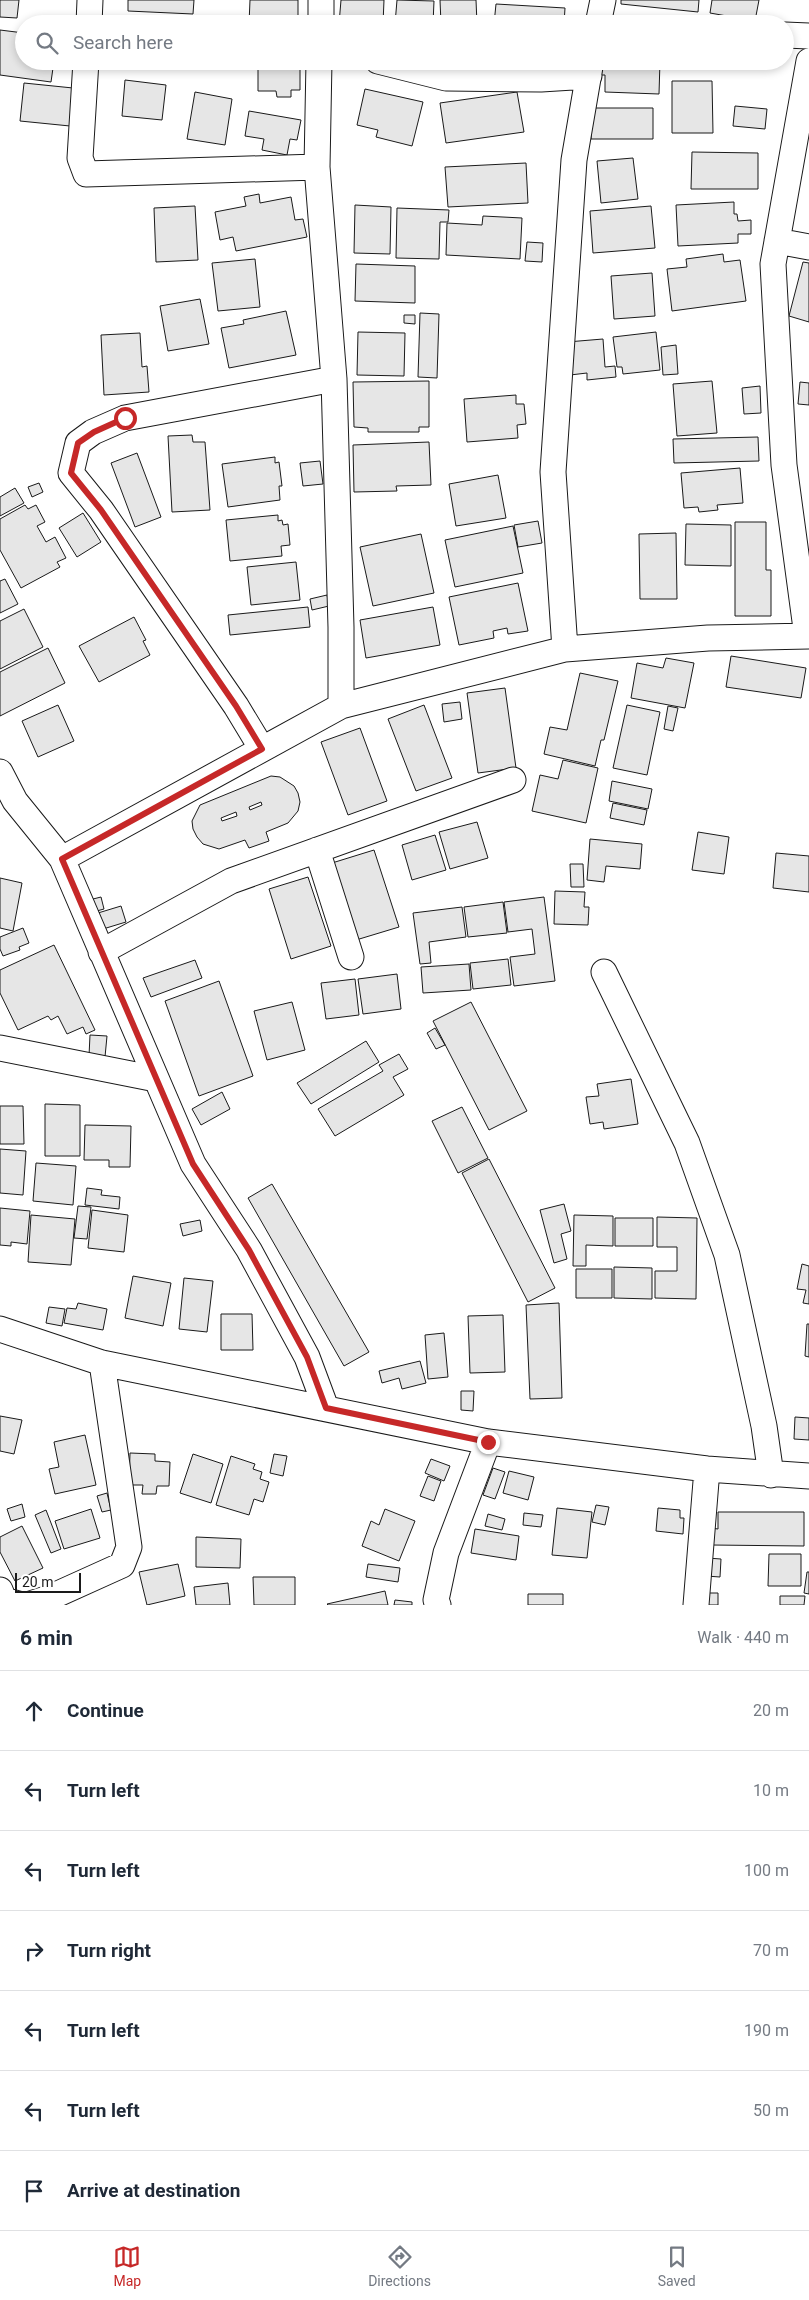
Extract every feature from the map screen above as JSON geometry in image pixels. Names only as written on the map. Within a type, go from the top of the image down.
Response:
[{"type":"street","points":[[89,15],[90,0]]},
{"type":"street","points":[[321,0],[321,15]]},
{"type":"street","points":[[600,15],[603,0]]},
{"type":"street","points":[[794,35],[809,36]]},
{"type":"street","points":[[62,859],[341,706],[565,649],[708,638],[808,636],[784,465],[773,264],[809,61]]},
{"type":"street","points":[[85,70],[80,158],[86,174],[317,166]]},
{"type":"street","points":[[319,70],[317,166],[334,379],[341,627],[341,706]]},
{"type":"street","points":[[414,70],[446,78],[540,79],[581,70]]},
{"type":"street","points":[[565,649],[553,472],[574,160],[590,70]]},
{"type":"street","points":[[777,241],[809,247]]},
{"type":"street","points":[[262,749],[236,706],[101,510],[71,473],[78,443],[94,432],[125,418],[334,379]]},
{"type":"street","points":[[0,772],[8,799],[62,859],[193,1164],[249,1250],[307,1357],[326,1408]]},
{"type":"street","points":[[101,952],[231,881],[513,780]]},
{"type":"street","points":[[317,850],[351,957]]},
{"type":"street","points":[[604,972],[687,1143],[727,1255],[764,1426],[771,1475]]},
{"type":"street","points":[[0,1048],[156,1079]]},
{"type":"street","points":[[0,1329],[102,1363],[488,1442],[707,1470],[809,1476]]},
{"type":"street","points":[[27,1605],[49,1598],[122,1564],[129,1546],[102,1363]]},
{"type":"street","points":[[438,1605],[436,1600],[446,1553],[488,1442]]},
{"type":"street","points":[[696,1605],[707,1470]]},
{"type":"street","points":[[0,1590],[4,1600],[22,1605]]},
{"type":"building","points":[[0,0],[19,0],[17,15],[15,15],[15,18],[0,17]]},
{"type":"building","points":[[128,0],[194,0],[193,14],[128,11]]},
{"type":"building","points":[[250,0],[298,0],[298,15],[249,15]]},
{"type":"building","points":[[341,0],[384,0],[383,15],[340,15]]},
{"type":"building","points":[[397,0],[434,1],[433,15],[396,15]]},
{"type":"building","points":[[440,0],[476,0],[477,15],[441,15]]},
{"type":"building","points":[[621,0],[699,0],[698,12],[621,4]]},
{"type":"building","points":[[712,0],[759,0],[756,15],[721,15],[710,13]]},
{"type":"building","points":[[496,4],[565,8],[565,15],[495,15]]},
{"type":"building","points":[[0,30],[15,32],[15,70],[53,70],[51,82],[0,75]]},
{"type":"building","points":[[258,70],[300,70],[300,90],[291,90],[291,97],[277,97],[276,91],[258,91]]},
{"type":"building","points":[[598,70],[660,70],[659,94],[605,92],[605,75],[598,75]]},
{"type":"building","points":[[125,80],[166,85],[162,120],[122,116]]},
{"type":"building","points":[[672,81],[712,81],[713,133],[672,133]]},
{"type":"building","points":[[24,83],[73,88],[70,126],[20,121]]},
{"type":"building","points":[[365,89],[423,102],[412,146],[376,137],[378,130],[357,125]]},
{"type":"building","points":[[195,92],[232,99],[225,145],[187,139]]},
{"type":"building","points":[[517,92],[524,132],[446,143],[440,103]]},
{"type":"building","points":[[735,106],[767,109],[765,129],[733,126]]},
{"type":"building","points":[[592,108],[653,108],[653,139],[591,139]]},
{"type":"building","points":[[249,111],[301,120],[297,140],[290,139],[287,155],[262,150],[264,139],[245,136]]},
{"type":"building","points":[[692,152],[758,153],[758,189],[691,189]]},
{"type":"building","points":[[633,158],[638,199],[601,203],[597,161]]},
{"type":"building","points":[[526,163],[528,203],[448,207],[445,167]]},
{"type":"building","points":[[259,194],[260,203],[291,197],[295,220],[303,219],[307,237],[236,251],[233,237],[220,240],[215,212],[246,206],[244,197]]},
{"type":"building","points":[[734,202],[734,214],[737,214],[738,221],[751,220],[751,234],[738,234],[738,243],[678,246],[676,205]]},
{"type":"building","points":[[355,205],[391,207],[390,254],[354,253]]},
{"type":"building","points":[[195,206],[198,260],[156,262],[154,208]]},
{"type":"building","points":[[651,206],[655,248],[593,253],[590,211]]},
{"type":"building","points":[[397,208],[449,210],[448,222],[440,222],[439,259],[396,258]]},
{"type":"building","points":[[483,216],[522,218],[520,259],[446,255],[447,223],[482,225]]},
{"type":"building","points":[[527,242],[543,243],[542,262],[525,261]]},
{"type":"building","points":[[723,254],[724,262],[740,260],[746,301],[672,311],[667,269],[687,267],[686,259]]},
{"type":"building","points":[[255,259],[260,307],[218,311],[212,263]]},
{"type":"building","points":[[803,262],[809,263],[809,322],[789,316]]},
{"type":"building","points":[[356,264],[415,266],[415,303],[355,301]]},
{"type":"building","points":[[652,273],[655,316],[614,319],[611,276]]},
{"type":"building","points":[[200,299],[209,344],[168,351],[160,306]]},
{"type":"building","points":[[286,311],[296,355],[229,368],[221,328],[244,324],[243,320]]},
{"type":"building","points":[[420,313],[439,314],[437,378],[418,377]]},
{"type":"building","points":[[404,315],[415,315],[415,324],[404,323]]},
{"type":"building","points":[[358,332],[405,333],[404,376],[357,375]]},
{"type":"building","points":[[656,332],[660,370],[623,374],[622,367],[617,367],[613,337]]},
{"type":"building","points":[[140,333],[142,367],[147,366],[149,392],[104,395],[101,335]]},
{"type":"building","points":[[603,339],[605,367],[615,366],[616,377],[587,380],[587,373],[570,375],[567,342]]},
{"type":"building","points":[[676,345],[678,374],[663,375],[661,347]]},
{"type":"building","points":[[429,381],[429,427],[419,427],[419,432],[368,432],[368,428],[354,427],[353,382]]},
{"type":"building","points":[[712,381],[717,433],[677,436],[673,384]]},
{"type":"building","points":[[800,382],[809,383],[809,405],[798,404]]},
{"type":"building","points":[[760,386],[761,413],[744,414],[742,388]]},
{"type":"building","points":[[516,395],[516,404],[524,404],[526,424],[517,425],[518,438],[467,442],[464,399]]},
{"type":"building","points":[[192,435],[193,442],[205,442],[210,510],[172,512],[168,436]]},
{"type":"building","points":[[758,437],[759,461],[674,463],[673,439]]},
{"type":"building","points":[[429,442],[431,485],[396,486],[397,491],[354,492],[353,445]]},
{"type":"building","points":[[137,453],[161,517],[135,527],[111,463]]},
{"type":"building","points":[[275,457],[275,463],[279,462],[282,486],[279,486],[280,500],[228,507],[222,464]]},
{"type":"building","points":[[320,461],[323,484],[303,486],[300,463]]},
{"type":"building","points":[[740,468],[743,503],[717,505],[718,510],[699,512],[698,507],[684,508],[681,473]]},
{"type":"building","points":[[498,475],[506,518],[456,526],[449,484]]},
{"type":"building","points":[[39,483],[43,492],[32,497],[28,487]]},
{"type":"building","points":[[15,488],[24,503],[0,516],[0,497]]},
{"type":"building","points":[[25,505],[28,509],[36,505],[45,522],[37,526],[46,542],[55,537],[66,558],[57,562],[60,567],[21,588],[0,550],[0,519]]},
{"type":"building","points":[[83,513],[101,542],[77,557],[59,528]]},
{"type":"building","points":[[278,515],[278,521],[282,520],[283,525],[288,524],[290,545],[281,546],[282,556],[230,561],[226,520]]},
{"type":"building","points":[[538,521],[542,543],[518,547],[514,525]]},
{"type":"building","points":[[735,522],[766,522],[766,570],[771,570],[771,616],[735,616]]},
{"type":"building","points":[[686,524],[731,525],[731,566],[685,565]]},
{"type":"building","points":[[513,526],[523,573],[455,587],[445,540]]},
{"type":"building","points":[[676,533],[677,599],[640,599],[639,534]]},
{"type":"building","points":[[421,534],[434,593],[373,606],[360,547]]},
{"type":"building","points":[[296,562],[300,600],[251,605],[247,567]]},
{"type":"building","points":[[5,579],[18,604],[0,613],[0,581]]},
{"type":"building","points":[[518,583],[528,631],[508,634],[507,628],[493,631],[494,638],[459,645],[449,597]]},
{"type":"building","points":[[327,595],[329,606],[312,610],[310,599]]},
{"type":"building","points":[[308,607],[310,627],[230,635],[228,615]]},
{"type":"building","points":[[433,607],[440,645],[366,658],[360,620]]},
{"type":"building","points":[[24,609],[43,647],[0,669],[0,621]]},
{"type":"building","points":[[134,617],[146,640],[143,641],[150,655],[99,682],[79,646]]},
{"type":"building","points":[[48,648],[65,683],[0,716],[0,672]]},
{"type":"building","points":[[731,656],[806,668],[801,698],[726,687]]},
{"type":"building","points":[[666,658],[694,663],[685,708],[631,698],[637,663],[663,668]]},
{"type":"building","points":[[580,673],[618,681],[604,740],[601,740],[595,766],[544,754],[550,727],[567,730]]},
{"type":"building","points":[[505,688],[516,768],[478,773],[467,693]]},
{"type":"building","points":[[460,702],[462,719],[444,722],[442,704]]},
{"type":"building","points":[[58,705],[74,741],[38,757],[22,721]]},
{"type":"building","points":[[424,705],[452,778],[416,791],[388,719]]},
{"type":"building","points":[[627,705],[660,712],[647,775],[613,768]]},
{"type":"building","points":[[668,706],[678,708],[673,731],[664,729]]},
{"type":"building","points":[[360,728],[387,801],[348,815],[321,742]]},
{"type":"building","points":[[563,760],[598,768],[586,823],[532,811],[540,775],[558,779]]},
{"type":"building","points":[[271,776],[280,777],[294,786],[300,802],[298,811],[288,823],[266,832],[269,841],[249,848],[245,840],[219,849],[203,844],[193,829],[192,821],[200,805]],"holes":[[[261,802],[262,805],[250,810],[249,807]],[[236,812],[237,816],[222,821],[221,818]]]},
{"type":"building","points":[[612,781],[652,789],[648,809],[609,801]]},
{"type":"building","points":[[613,803],[647,810],[644,825],[610,818]]},
{"type":"building","points":[[477,822],[488,858],[450,869],[439,832]]},
{"type":"building","points":[[698,832],[729,837],[724,874],[692,870]]},
{"type":"building","points":[[435,835],[446,870],[412,880],[402,845]]},
{"type":"building","points":[[590,839],[642,844],[640,869],[606,866],[604,882],[587,880]]},
{"type":"building","points":[[374,850],[399,927],[356,940],[332,863]]},
{"type":"building","points":[[776,853],[809,856],[809,892],[773,888]]},
{"type":"building","points":[[570,864],[583,864],[584,887],[571,887]]},
{"type":"building","points":[[308,877],[331,946],[291,959],[269,889]]},
{"type":"building","points":[[0,878],[22,883],[13,931],[0,928]]},
{"type":"building","points":[[555,891],[585,892],[584,907],[589,907],[588,925],[554,924]]},
{"type":"building","points":[[101,897],[104,909],[93,912],[89,900]]},
{"type":"building","points":[[544,897],[555,981],[514,986],[510,957],[535,954],[532,929],[508,932],[504,902]]},
{"type":"building","points":[[503,902],[507,933],[468,937],[464,907]]},
{"type":"building","points":[[121,906],[126,922],[103,929],[98,913]]},
{"type":"building","points":[[462,907],[466,937],[429,942],[431,963],[420,964],[413,913]]},
{"type":"building","points":[[23,928],[29,943],[19,947],[20,950],[3,956],[0,949],[0,937]]},
{"type":"building","points":[[54,945],[95,1030],[86,1034],[83,1027],[67,1034],[58,1016],[51,1020],[48,1016],[18,1030],[0,993],[0,970]]},
{"type":"building","points":[[508,959],[511,985],[473,989],[470,963]]},
{"type":"building","points":[[195,960],[202,978],[151,997],[143,978]]},
{"type":"building","points":[[469,964],[471,990],[423,993],[421,967]]},
{"type":"building","points":[[397,974],[401,1009],[363,1014],[358,979]]},
{"type":"building","points":[[355,979],[359,1015],[326,1019],[321,983]]},
{"type":"building","points":[[219,981],[253,1076],[199,1096],[165,1001]]},
{"type":"building","points":[[292,1002],[305,1050],[267,1060],[254,1011]]},
{"type":"building","points":[[471,1002],[527,1111],[489,1130],[433,1021]]},
{"type":"building","points":[[435,1028],[445,1045],[436,1049],[427,1033]]},
{"type":"building","points":[[90,1035],[107,1036],[105,1057],[89,1056]]},
{"type":"building","points":[[366,1041],[379,1062],[311,1104],[297,1083]]},
{"type":"building","points":[[399,1054],[408,1069],[393,1077],[404,1095],[335,1136],[318,1109],[383,1071],[379,1065]]},
{"type":"building","points":[[631,1079],[638,1124],[604,1129],[603,1122],[590,1124],[586,1097],[599,1096],[597,1084]]},
{"type":"building","points":[[222,1092],[230,1109],[201,1125],[192,1109]]},
{"type":"building","points":[[45,1104],[80,1105],[80,1156],[45,1156]]},
{"type":"building","points":[[0,1106],[23,1106],[24,1144],[0,1144]]},
{"type":"building","points":[[462,1107],[488,1158],[458,1173],[432,1121]]},
{"type":"building","points":[[85,1125],[131,1126],[130,1167],[109,1167],[109,1160],[84,1160]]},
{"type":"building","points":[[0,1149],[26,1151],[23,1195],[0,1193]]},
{"type":"building","points":[[489,1159],[555,1288],[528,1302],[462,1173]]},
{"type":"building","points":[[36,1163],[76,1166],[73,1205],[33,1201]]},
{"type":"building","points":[[272,1184],[369,1352],[344,1366],[248,1198]]},
{"type":"building","points":[[87,1188],[102,1190],[101,1195],[120,1197],[119,1209],[85,1205]]},
{"type":"building","points":[[564,1204],[571,1231],[561,1234],[567,1259],[554,1263],[540,1210]]},
{"type":"building","points":[[78,1206],[91,1207],[87,1239],[74,1238]]},
{"type":"building","points":[[0,1208],[30,1211],[27,1244],[11,1242],[11,1246],[0,1245]]},
{"type":"building","points":[[92,1210],[128,1215],[124,1252],[88,1248]]},
{"type":"building","points":[[31,1215],[75,1219],[71,1265],[28,1262]]},
{"type":"building","points":[[574,1215],[613,1216],[613,1246],[586,1245],[586,1266],[573,1266]]},
{"type":"building","points":[[657,1217],[697,1218],[696,1299],[655,1298],[655,1271],[677,1271],[677,1247],[657,1247]]},
{"type":"building","points":[[615,1218],[653,1218],[653,1246],[615,1246]]},
{"type":"building","points":[[200,1220],[202,1231],[183,1236],[180,1224]]},
{"type":"building","points":[[802,1264],[809,1266],[809,1304],[803,1303],[806,1290],[797,1289]]},
{"type":"building","points":[[614,1267],[652,1268],[652,1299],[614,1298]]},
{"type":"building","points":[[576,1269],[612,1269],[612,1298],[576,1298]]},
{"type":"building","points":[[133,1276],[171,1283],[163,1326],[125,1318]]},
{"type":"building","points":[[184,1278],[213,1281],[207,1332],[179,1329]]},
{"type":"building","points":[[78,1303],[107,1309],[103,1330],[64,1323],[67,1308],[76,1309]]},
{"type":"building","points":[[559,1303],[562,1398],[530,1399],[526,1305]]},
{"type":"building","points":[[49,1307],[65,1309],[62,1326],[46,1323]]},
{"type":"building","points":[[221,1314],[252,1314],[253,1350],[221,1350]]},
{"type":"building","points":[[503,1315],[505,1372],[470,1373],[468,1316]]},
{"type":"building","points":[[807,1324],[809,1324],[809,1357],[805,1356]]},
{"type":"building","points":[[444,1333],[448,1377],[428,1379],[425,1335]]},
{"type":"building","points":[[420,1361],[426,1383],[402,1389],[399,1378],[382,1383],[379,1371]]},
{"type":"building","points":[[461,1391],[474,1391],[473,1411],[461,1410]]},
{"type":"building","points":[[0,1416],[22,1420],[14,1454],[0,1451]]},
{"type":"building","points":[[795,1417],[809,1418],[809,1440],[794,1439]]},
{"type":"building","points":[[85,1435],[96,1485],[55,1494],[49,1469],[59,1467],[54,1442]]},
{"type":"building","points":[[130,1453],[155,1454],[155,1461],[170,1462],[169,1486],[157,1486],[156,1494],[142,1494],[143,1485],[129,1485]]},
{"type":"building","points":[[193,1454],[223,1464],[211,1503],[180,1493]]},
{"type":"building","points":[[274,1454],[287,1456],[283,1476],[270,1473]]},
{"type":"building","points":[[231,1456],[255,1464],[253,1469],[262,1472],[260,1479],[269,1482],[263,1502],[254,1499],[249,1515],[216,1505]]},
{"type":"building","points":[[431,1459],[450,1466],[444,1481],[425,1473]]},
{"type":"building","points":[[493,1468],[505,1472],[495,1499],[483,1495]]},
{"type":"building","points":[[509,1471],[534,1477],[528,1500],[503,1493]]},
{"type":"building","points":[[428,1476],[441,1481],[434,1501],[420,1496]]},
{"type":"building","points":[[107,1493],[111,1510],[102,1512],[97,1496]]},
{"type":"building","points":[[22,1504],[25,1517],[11,1521],[7,1509]]},
{"type":"building","points":[[596,1505],[609,1507],[605,1525],[592,1522]]},
{"type":"building","points":[[557,1508],[592,1512],[587,1558],[552,1555]]},
{"type":"building","points":[[658,1508],[680,1510],[680,1518],[684,1518],[683,1534],[656,1531]]},
{"type":"building","points":[[91,1509],[100,1538],[64,1549],[55,1521]]},
{"type":"building","points":[[385,1509],[415,1521],[399,1561],[362,1546],[371,1521],[379,1525]]},
{"type":"building","points":[[46,1510],[61,1549],[51,1553],[35,1515]]},
{"type":"building","points":[[718,1512],[804,1512],[804,1546],[711,1545],[711,1528],[718,1529]]},
{"type":"building","points":[[524,1513],[543,1515],[541,1527],[523,1525]]},
{"type":"building","points":[[488,1514],[505,1519],[502,1530],[485,1526]]},
{"type":"building","points":[[22,1526],[43,1568],[15,1581],[0,1552],[0,1537]]},
{"type":"building","points":[[475,1529],[519,1536],[516,1560],[471,1553]]},
{"type":"building","points":[[196,1537],[241,1539],[240,1568],[196,1567]]},
{"type":"building","points":[[769,1554],[801,1554],[801,1586],[768,1586]]},
{"type":"building","points":[[707,1558],[721,1559],[720,1577],[706,1576]]},
{"type":"building","points":[[178,1564],[185,1596],[147,1605],[139,1572]]},
{"type":"building","points":[[368,1564],[400,1568],[398,1582],[366,1577]]},
{"type":"building","points":[[807,1572],[809,1572],[809,1594],[804,1593]]},
{"type":"building","points":[[253,1577],[295,1577],[295,1605],[254,1605]]},
{"type":"building","points":[[228,1583],[230,1605],[196,1605],[194,1587]]},
{"type":"building","points":[[385,1591],[388,1605],[327,1604]]},
{"type":"building","points":[[704,1593],[718,1593],[718,1605],[704,1605]]},
{"type":"building","points":[[528,1594],[563,1594],[563,1605],[528,1605]]},
{"type":"building","points":[[780,1596],[805,1596],[804,1605],[780,1605]]},
{"type":"building","points":[[395,1600],[412,1602],[412,1605],[394,1605]]},
{"type":"route","points":[[125,418],[94,432],[78,443],[71,473],[101,510],[236,706],[262,749],[62,859],[193,1164],[249,1250],[307,1357],[326,1408],[488,1442]]}]
